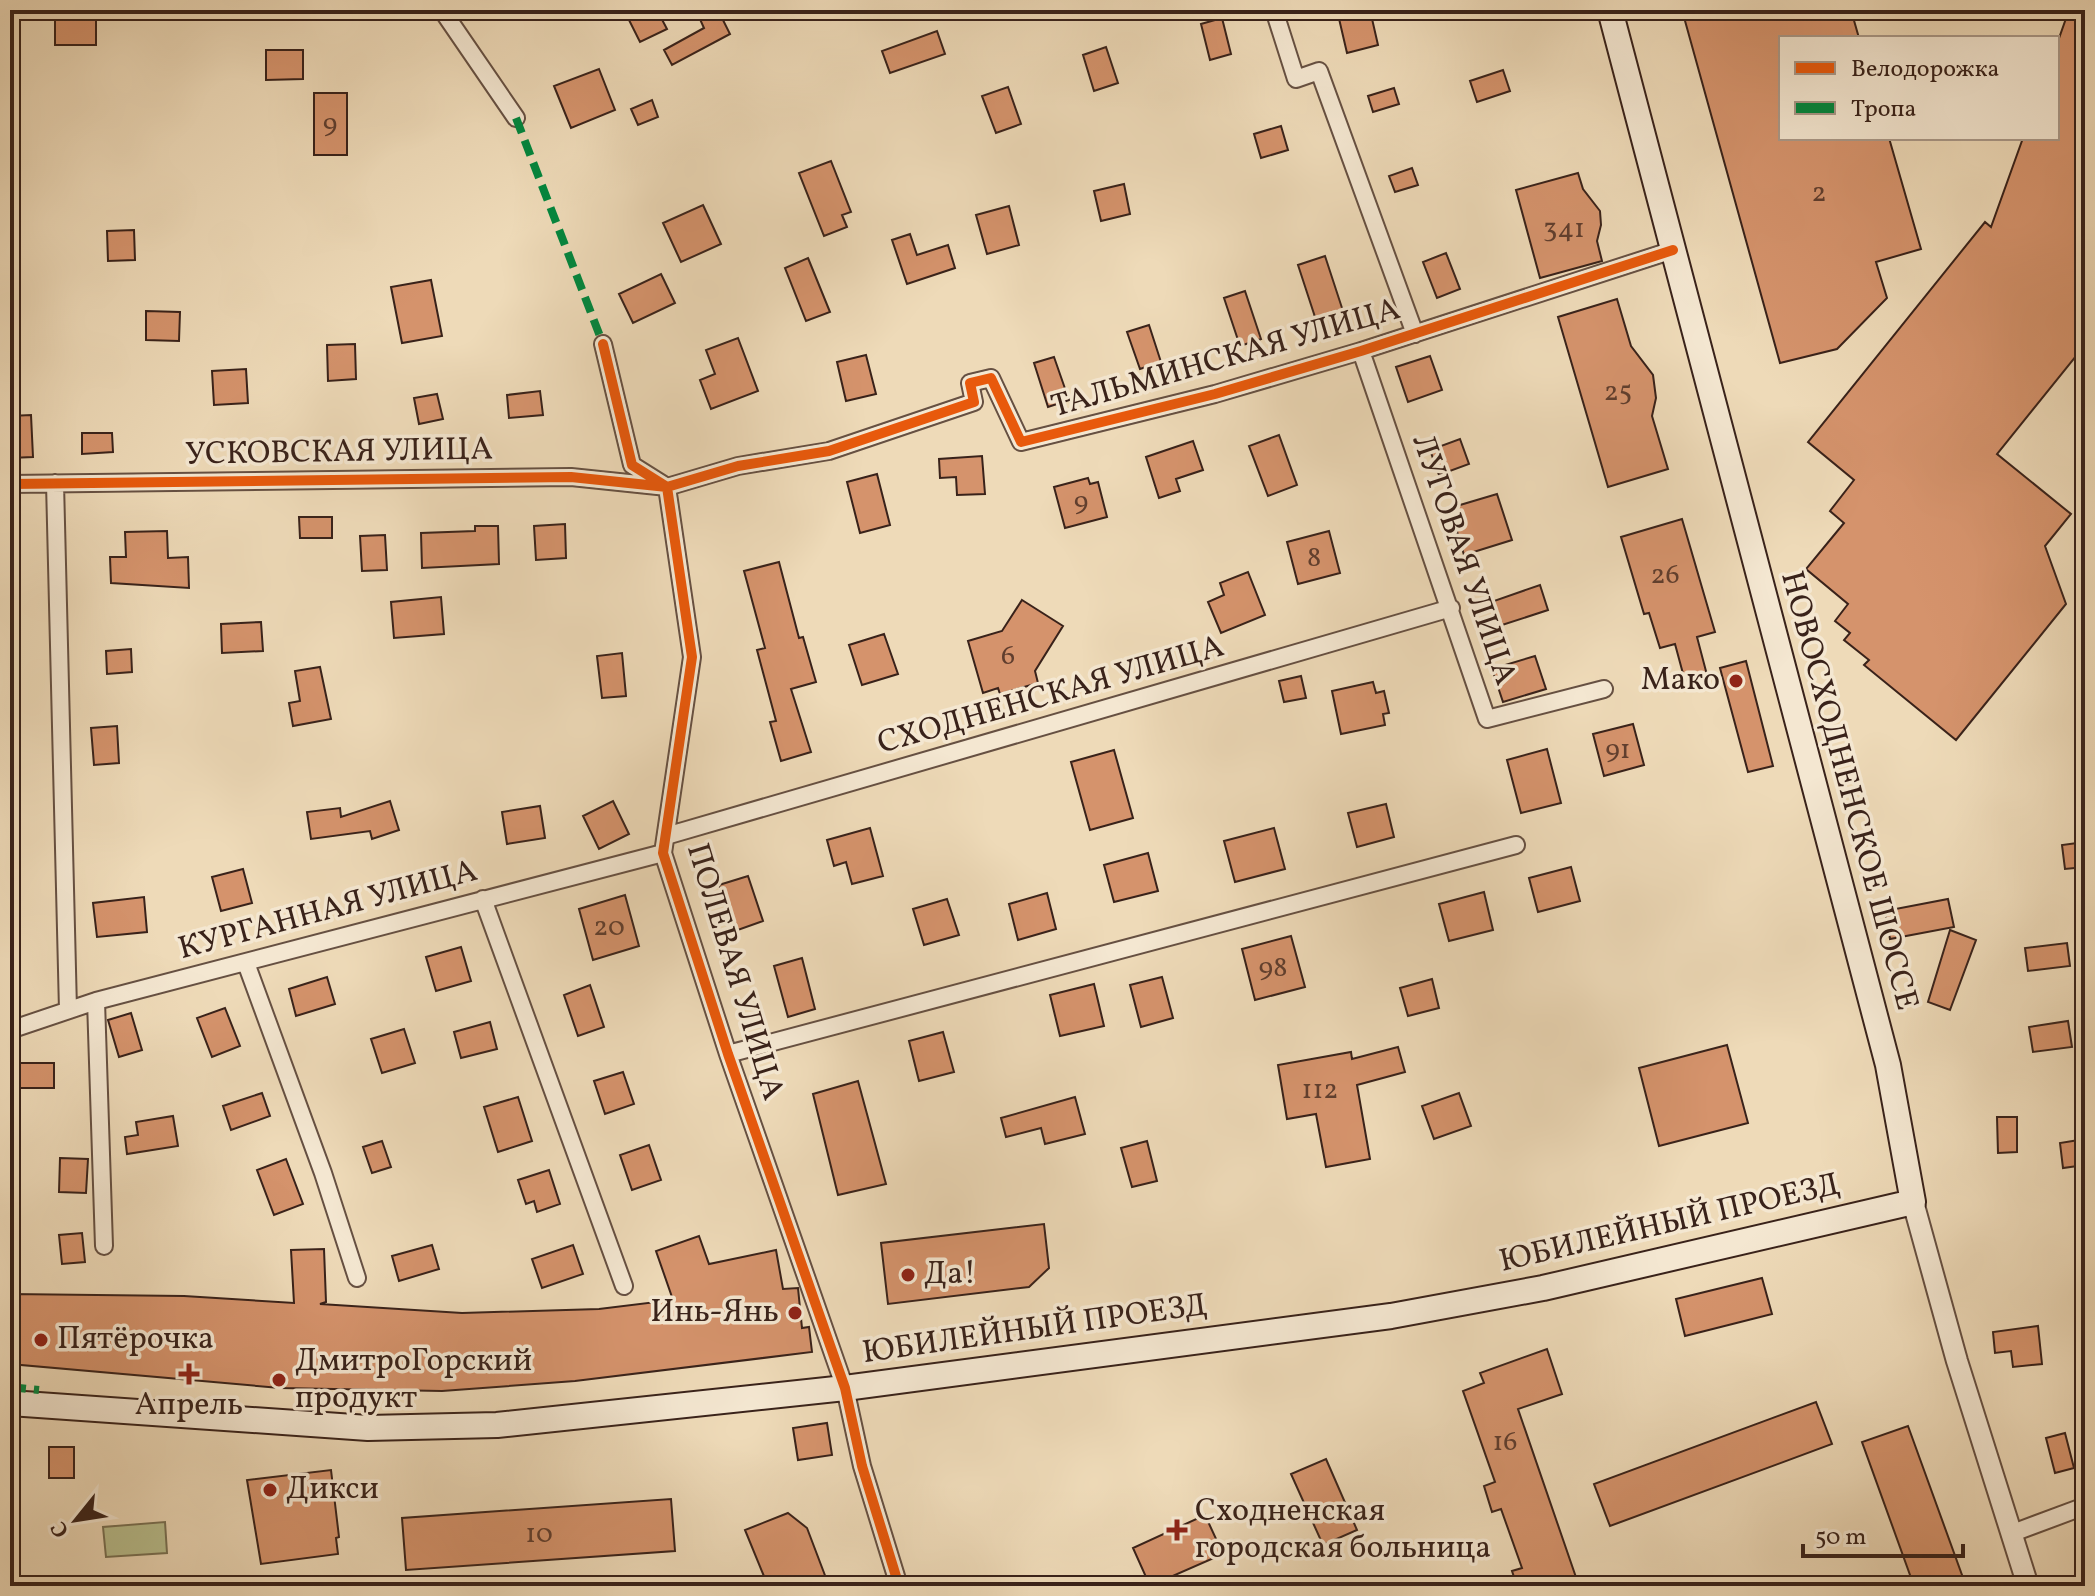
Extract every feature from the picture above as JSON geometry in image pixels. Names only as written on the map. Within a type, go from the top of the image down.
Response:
[{"type":"main road","name":"НОВОСХОДНЕНСКОЕ ШОССЕ","points":[[1610,10],[1888,1065],[1913,1202]]},
{"type":"main road","name":"ЮБИЛЕЙНЫЙ ПРОЕЗД","points":[[10,1403],[368,1428],[450,1428],[845,1388],[1391,1316],[1543,1288],[1913,1202]]},
{"type":"street","points":[[442,10],[516,118]]},
{"type":"street","points":[[1274,10],[1296,79],[1319,71],[1415,334]]},
{"type":"street","name":"ТАЛЬМИНСКАЯ УЛИЦА","points":[[667,487],[738,466],[829,451],[974,402],[970,383],[991,378],[1021,442],[1215,394],[1361,351],[1673,250]]},
{"type":"street","points":[[603,344],[632,465],[667,487]]},
{"type":"street","name":"ЛУГОВАЯ УЛИЦА","points":[[1361,351],[1487,719],[1604,689]]},
{"type":"street","name":"УСКОВСКАЯ УЛИЦА","points":[[10,484],[571,477],[667,487]]},
{"type":"street","points":[[55,483],[68,1010]]},
{"type":"street","name":"ПОЛЕВАЯ УЛИЦА","points":[[667,487],[692,657],[664,844],[728,1054],[845,1388],[862,1466],[899,1586]]},
{"type":"street","name":"СХОДНЕНСКАЯ УЛИЦА","points":[[664,844],[1451,608]]},
{"type":"street","name":"КУРГАННАЯ УЛИЦА","points":[[10,1030],[96,1001],[483,899],[664,844]]},
{"type":"street","points":[[728,1054],[1516,845]]},
{"type":"street","points":[[483,899],[624,1286]]},
{"type":"street","points":[[246,963],[323,1173],[357,1278]]},
{"type":"street","points":[[96,1001],[104,1246]]},
{"type":"street","name":"НОВОСХОДНЕНСКОЕ ШОССЕ","points":[[1913,1202],[2028,1586]]},
{"type":"street","points":[[2010,1534],[2085,1506]]},
{"type":"green space","points":[[165,1522],[167,1553],[106,1557],[103,1527]]},
{"type":"building","points":[[55,10],[96,10],[96,45],[55,45]]},
{"type":"building","points":[[624,10],[657,10],[667,29],[640,42]]},
{"type":"building","points":[[718,10],[730,34],[672,65],[664,50],[704,28],[699,17]]},
{"type":"building","points":[[1337,10],[1370,10],[1378,45],[1347,53]]},
{"type":"building","points":[[1682,10],[1851,10],[1858,36],[1779,36],[1779,140],[1890,140],[1921,249],[1876,262],[1887,298],[1837,349],[1780,363]]},
{"type":"building","points":[[2069,10],[2085,10],[2085,345],[1997,454],[2071,514],[2045,546],[2066,604],[1956,740],[1864,665],[1869,660],[1844,640],[1850,633],[1835,621],[1848,604],[1806,569],[1844,523],[1830,511],[1854,480],[1808,442],[1985,222],[1991,227],[2022,140],[2059,140],[2059,38]]},
{"type":"building","points":[[1222,18],[1231,54],[1210,60],[1201,24]]},
{"type":"building","points":[[937,31],[945,54],[890,73],[882,51]]},
{"type":"building","points":[[1106,47],[1118,83],[1094,91],[1083,55]]},
{"type":"building","points":[[266,50],[303,50],[303,79],[266,80]]},
{"type":"building","points":[[599,69],[615,110],[571,128],[554,86]]},
{"type":"building","points":[[1503,70],[1510,91],[1477,102],[1470,81]]},
{"type":"building","points":[[1008,87],[1021,124],[996,133],[982,96]]},
{"type":"building","points":[[1394,88],[1399,104],[1373,112],[1368,96]]},
{"type":"building","points":[[314,93],[347,93],[347,155],[314,155]]},
{"type":"building","points":[[652,100],[658,117],[638,125],[631,109]]},
{"type":"building","points":[[1281,126],[1288,150],[1261,158],[1254,134]]},
{"type":"building","points":[[831,161],[851,212],[842,215],[847,227],[824,236],[799,173]]},
{"type":"building","points":[[1412,168],[1418,185],[1395,192],[1389,176]]},
{"type":"building","points":[[1578,173],[1583,189],[1600,211],[1597,241],[1602,261],[1540,278],[1516,190]]},
{"type":"building","points":[[1124,184],[1130,214],[1101,221],[1094,191]]},
{"type":"building","points":[[703,205],[721,244],[681,262],[663,223]]},
{"type":"building","points":[[1009,206],[1019,245],[987,254],[976,215]]},
{"type":"building","points":[[134,230],[135,260],[108,261],[107,231]]},
{"type":"building","points":[[910,234],[917,255],[948,245],[955,268],[907,284],[892,240]]},
{"type":"building","points":[[1446,253],[1460,289],[1437,298],[1423,262]]},
{"type":"building","points":[[1325,256],[1343,311],[1316,320],[1298,265]]},
{"type":"building","points":[[808,258],[830,312],[806,321],[785,268]]},
{"type":"building","points":[[661,274],[675,303],[633,323],[619,294]]},
{"type":"building","points":[[431,280],[442,336],[402,343],[391,287]]},
{"type":"building","points":[[1245,291],[1261,339],[1240,346],[1224,298]]},
{"type":"building","points":[[1617,299],[1631,346],[1653,375],[1656,398],[1652,416],[1668,469],[1608,487],[1558,317]]},
{"type":"building","points":[[146,311],[180,312],[179,341],[146,340]]},
{"type":"building","points":[[1149,325],[1161,362],[1140,369],[1127,332]]},
{"type":"building","points":[[738,338],[758,391],[711,409],[700,380],[715,374],[706,350]]},
{"type":"building","points":[[355,344],[356,379],[328,381],[327,345]]},
{"type":"building","points":[[866,355],[876,394],[846,401],[837,362]]},
{"type":"building","points":[[1430,356],[1442,390],[1408,402],[1396,367]]},
{"type":"building","points":[[1054,357],[1069,400],[1048,407],[1034,363]]},
{"type":"building","points":[[246,369],[248,403],[214,405],[212,371]]},
{"type":"building","points":[[540,391],[543,415],[509,418],[507,395]]},
{"type":"building","points":[[437,394],[443,419],[419,424],[414,398]]},
{"type":"building","points":[[31,415],[33,457],[10,458],[10,416]]},
{"type":"building","points":[[82,433],[112,433],[113,452],[82,454]]},
{"type":"building","points":[[1279,435],[1297,485],[1268,496],[1249,446]]},
{"type":"building","points":[[1460,439],[1469,464],[1439,475],[1430,450]]},
{"type":"building","points":[[1193,441],[1203,470],[1176,479],[1180,491],[1159,498],[1146,457]]},
{"type":"building","points":[[982,456],[985,494],[957,495],[956,477],[940,478],[939,459]]},
{"type":"building","points":[[877,474],[890,525],[860,533],[847,482]]},
{"type":"building","points":[[1088,478],[1090,484],[1098,482],[1107,517],[1065,528],[1054,487]]},
{"type":"building","points":[[1497,494],[1512,540],[1464,555],[1450,508]]},
{"type":"building","points":[[299,517],[332,517],[332,538],[300,538]]},
{"type":"building","points":[[1682,519],[1715,632],[1697,637],[1707,675],[1685,681],[1675,644],[1660,648],[1649,613],[1644,614],[1621,537]]},
{"type":"building","points":[[565,524],[566,558],[536,560],[534,526]]},
{"type":"building","points":[[475,526],[498,526],[499,564],[422,568],[421,533],[475,531]]},
{"type":"building","points":[[167,531],[168,558],[188,557],[189,588],[111,583],[110,557],[126,557],[125,532]]},
{"type":"building","points":[[1329,531],[1340,573],[1298,584],[1287,542]]},
{"type":"building","points":[[385,535],[387,570],[362,571],[360,536]]},
{"type":"building","points":[[779,562],[799,638],[803,637],[816,682],[791,689],[811,752],[781,761],[770,722],[776,721],[757,650],[765,648],[744,571]]},
{"type":"building","points":[[1248,572],[1265,615],[1221,633],[1208,602],[1224,595],[1220,583]]},
{"type":"building","points":[[1540,585],[1548,610],[1499,626],[1491,602]]},
{"type":"building","points":[[441,597],[444,634],[394,638],[391,602]]},
{"type":"building","points":[[1022,600],[1063,626],[1035,671],[1038,683],[1000,694],[998,688],[983,693],[968,641],[1002,631]]},
{"type":"building","points":[[261,622],[263,651],[222,653],[221,624]]},
{"type":"building","points":[[884,634],[898,674],[862,685],[849,645]]},
{"type":"building","points":[[131,649],[132,672],[107,674],[106,651]]},
{"type":"building","points":[[622,653],[626,696],[602,698],[597,656]]},
{"type":"building","points":[[1535,656],[1546,689],[1503,702],[1492,669]]},
{"type":"building","points":[[1746,661],[1773,766],[1748,772],[1720,668]]},
{"type":"building","points":[[320,667],[331,719],[293,726],[289,703],[300,701],[295,671]]},
{"type":"building","points":[[1301,676],[1306,698],[1284,702],[1279,681]]},
{"type":"building","points":[[1373,682],[1376,693],[1384,691],[1389,713],[1383,714],[1385,725],[1341,734],[1332,691]]},
{"type":"building","points":[[1633,724],[1644,765],[1604,776],[1593,734]]},
{"type":"building","points":[[117,726],[119,763],[94,765],[91,728]]},
{"type":"building","points":[[1547,749],[1561,803],[1521,813],[1507,760]]},
{"type":"building","points":[[1114,750],[1133,818],[1090,830],[1071,762]]},
{"type":"building","points":[[390,801],[399,830],[372,839],[370,831],[311,839],[307,812],[340,808],[341,817]]},
{"type":"building","points":[[613,801],[629,834],[599,849],[583,816]]},
{"type":"building","points":[[1386,804],[1394,837],[1357,847],[1348,813]]},
{"type":"building","points":[[540,806],[545,838],[507,844],[502,812]]},
{"type":"building","points":[[870,828],[883,876],[852,884],[846,862],[834,866],[827,840]]},
{"type":"building","points":[[1274,828],[1285,869],[1235,882],[1224,841]]},
{"type":"building","points":[[2085,842],[2085,867],[2065,869],[2062,845]]},
{"type":"building","points":[[1148,853],[1158,891],[1114,902],[1104,865]]},
{"type":"building","points":[[1571,867],[1580,901],[1538,912],[1529,878]]},
{"type":"building","points":[[243,869],[252,903],[221,911],[212,877]]},
{"type":"building","points":[[748,876],[763,921],[735,931],[719,885]]},
{"type":"building","points":[[1484,892],[1493,930],[1449,941],[1439,904]]},
{"type":"building","points":[[1047,893],[1056,929],[1018,940],[1009,904]]},
{"type":"building","points":[[625,895],[639,946],[593,960],[579,909]]},
{"type":"building","points":[[144,897],[147,932],[97,937],[93,903]]},
{"type":"building","points":[[947,899],[959,935],[924,945],[913,909]]},
{"type":"building","points":[[1948,899],[1954,927],[1890,939],[1885,911]]},
{"type":"building","points":[[1950,930],[1976,940],[1950,1010],[1928,1002]]},
{"type":"building","points":[[1291,936],[1305,987],[1255,1000],[1242,949]]},
{"type":"building","points":[[2067,943],[2070,966],[2028,971],[2025,948]]},
{"type":"building","points":[[461,947],[471,981],[436,991],[426,957]]},
{"type":"building","points":[[802,958],[815,1009],[788,1017],[774,966]]},
{"type":"building","points":[[327,977],[335,1004],[296,1016],[289,989]]},
{"type":"building","points":[[1162,977],[1173,1018],[1141,1027],[1130,985]]},
{"type":"building","points":[[1432,979],[1439,1008],[1408,1016],[1400,988]]},
{"type":"building","points":[[1094,984],[1104,1026],[1060,1036],[1050,995]]},
{"type":"building","points":[[590,985],[604,1027],[578,1036],[564,995]]},
{"type":"building","points":[[225,1008],[240,1046],[212,1057],[197,1018]]},
{"type":"building","points":[[131,1013],[142,1050],[119,1057],[108,1020]]},
{"type":"building","points":[[2068,1021],[2072,1047],[2033,1052],[2029,1027]]},
{"type":"building","points":[[490,1022],[497,1049],[461,1058],[454,1032]]},
{"type":"building","points":[[404,1029],[415,1063],[382,1073],[371,1039]]},
{"type":"building","points":[[943,1032],[954,1072],[919,1081],[909,1041]]},
{"type":"building","points":[[1727,1045],[1748,1123],[1659,1146],[1639,1068]]},
{"type":"building","points":[[1398,1047],[1405,1072],[1357,1085],[1370,1159],[1326,1167],[1316,1114],[1287,1119],[1278,1065],[1351,1052],[1352,1059]]},
{"type":"building","points":[[19,1063],[54,1063],[54,1088],[19,1088]]},
{"type":"building","points":[[623,1072],[634,1104],[605,1114],[594,1081]]},
{"type":"building","points":[[858,1081],[886,1184],[838,1195],[813,1094]]},
{"type":"building","points":[[262,1093],[270,1116],[231,1130],[223,1106]]},
{"type":"building","points":[[1459,1093],[1471,1126],[1434,1139],[1422,1106]]},
{"type":"building","points":[[518,1097],[532,1141],[498,1152],[484,1107]]},
{"type":"building","points":[[1075,1097],[1085,1134],[1045,1144],[1041,1128],[1006,1137],[1001,1118]]},
{"type":"building","points":[[173,1116],[178,1146],[127,1154],[125,1137],[138,1135],[136,1122]]},
{"type":"building","points":[[1997,1117],[2017,1117],[2017,1152],[1998,1153]]},
{"type":"building","points":[[2085,1139],[2085,1165],[2063,1168],[2060,1143]]},
{"type":"building","points":[[382,1141],[391,1167],[372,1173],[363,1147]]},
{"type":"building","points":[[1147,1141],[1157,1181],[1132,1187],[1121,1148]]},
{"type":"building","points":[[649,1145],[661,1180],[632,1190],[620,1155]]},
{"type":"building","points":[[60,1158],[88,1159],[86,1193],[59,1192]]},
{"type":"building","points":[[286,1159],[303,1204],[274,1215],[257,1170]]},
{"type":"building","points":[[549,1170],[560,1204],[537,1212],[534,1201],[526,1204],[518,1180]]},
{"type":"building","points":[[1044,1224],[1049,1268],[1029,1287],[888,1304],[881,1243]]},
{"type":"building","points":[[82,1233],[85,1262],[62,1264],[59,1235]]},
{"type":"building","points":[[699,1236],[709,1264],[776,1250],[783,1289],[798,1288],[802,1328],[809,1327],[812,1352],[575,1381],[442,1391],[280,1388],[10,1364],[10,1294],[184,1296],[294,1303],[291,1250],[324,1249],[326,1302],[320,1304],[462,1313],[599,1309],[673,1300],[656,1251]]},
{"type":"building","points":[[432,1245],[439,1269],[399,1281],[392,1256]]},
{"type":"building","points":[[573,1245],[583,1274],[542,1288],[532,1259]]},
{"type":"building","points":[[1762,1278],[1772,1314],[1685,1336],[1676,1299]]},
{"type":"building","points":[[2038,1326],[2042,1364],[2013,1367],[2011,1351],[1995,1353],[1993,1332]]},
{"type":"building","points":[[1547,1349],[1562,1394],[1518,1409],[1579,1586],[1517,1586],[1512,1571],[1522,1568],[1501,1509],[1492,1512],[1484,1486],[1495,1482],[1463,1391],[1484,1383],[1480,1373]]},
{"type":"building","points":[[1816,1402],[1832,1444],[1610,1526],[1594,1484]]},
{"type":"building","points":[[827,1423],[832,1455],[798,1460],[793,1428]]},
{"type":"building","points":[[1908,1426],[1966,1586],[1914,1586],[1862,1442]]},
{"type":"building","points":[[2065,1433],[2074,1468],[2055,1473],[2046,1438]]},
{"type":"building","points":[[49,1447],[74,1447],[74,1478],[49,1478]]},
{"type":"building","points":[[1326,1459],[1357,1530],[1323,1545],[1291,1474]]},
{"type":"building","points":[[331,1470],[339,1537],[336,1538],[338,1554],[261,1564],[247,1480]]},
{"type":"building","points":[[671,1499],[675,1551],[406,1570],[402,1518]]},
{"type":"building","points":[[788,1513],[807,1528],[829,1586],[768,1586],[745,1530]]},
{"type":"building","points":[[1205,1515],[1223,1554],[1150,1586],[1133,1548]]},
{"type":"marked path","points":[[516,118],[603,344]]},
{"type":"marked path","points":[[10,1387],[39,1390]]},
{"type":"cycle path","points":[[10,484],[571,477],[667,487],[738,466],[829,451],[974,402],[970,383],[991,378],[1021,442],[1215,394],[1361,351],[1673,250]]},
{"type":"cycle path","points":[[603,344],[632,465],[667,487],[692,657],[663,853],[728,1054],[845,1388],[862,1466],[899,1586]]},
{"type":"place","name":"Мако","points":[[1736,681]]},
{"type":"place","name":"Да!","points":[[908,1275]]},
{"type":"place","name":"Инь-Янь","points":[[795,1313]]},
{"type":"place","name":"Пятёрочка","points":[[41,1340]]},
{"type":"place","name":"Апрель","points":[[189,1374]]},
{"type":"place","name":"ДмитроГорский продукт","points":[[279,1380]]},
{"type":"place","name":"Дикси","points":[[270,1490]]},
{"type":"place","name":"Сходненская городская больница","points":[[1177,1530]]}]
